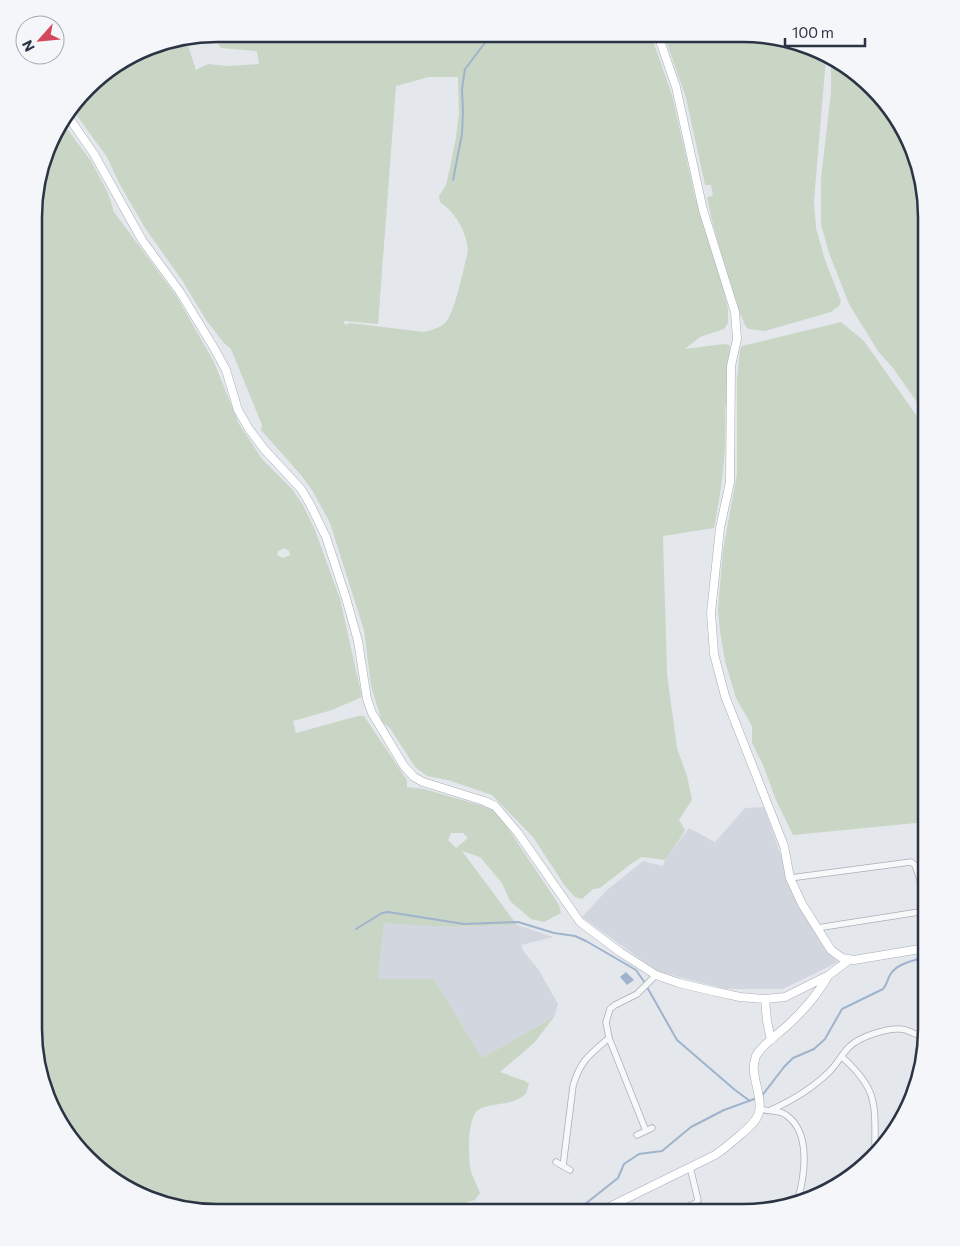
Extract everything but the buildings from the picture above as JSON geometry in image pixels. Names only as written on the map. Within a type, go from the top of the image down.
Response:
[{"type":"street","points":[[660,42],[676,87],[703,210],[734,312],[737,339],[732,366],[730,482],[720,528],[712,613],[714,654],[725,696],[784,846],[790,878],[802,904],[831,950],[836,955],[849,960]]},
{"type":"street","points":[[71,122],[94,154],[142,240],[180,292],[214,348],[226,370],[238,410],[249,429],[264,449],[301,489],[310,504],[326,537],[346,598],[358,640],[367,699],[372,712],[404,766],[414,777],[423,782],[495,806],[514,828],[580,922],[620,952],[656,975],[679,983],[740,997],[766,999],[785,996],[830,975],[849,960],[917,949]]},
{"type":"street","points":[[790,878],[911,862],[917,871]]},
{"type":"street","points":[[817,928],[917,912]]},
{"type":"street","points":[[646,1131],[609,1038],[606,1022],[610,1009],[637,994],[656,975]]},
{"type":"street","points":[[615,1204],[727,1147],[752,1126],[758,1117],[760,1103],[753,1072],[756,1056],[819,991],[830,975]]},
{"type":"street","points":[[766,999],[767,1021],[771,1040]]},
{"type":"street","points":[[771,1110],[820,1080],[856,1042],[881,1032],[900,1029],[917,1035]]},
{"type":"street","points":[[563,1166],[576,1075],[580,1064],[587,1056],[609,1038]]},
{"type":"street","points":[[842,1057],[861,1076],[872,1096],[875,1108],[875,1143]]},
{"type":"street","points":[[760,1103],[771,1110],[788,1116],[802,1138],[804,1155],[800,1194]]},
{"type":"street","points":[[637,1135],[652,1128]]},
{"type":"street","points":[[556,1162],[570,1170]]},
{"type":"street","points":[[690,1167],[698,1200],[694,1204]]},
{"type":"shaded area","points":[[764,807],[797,901],[825,950],[838,962],[783,989],[725,989],[657,971],[582,917],[607,890],[643,861],[663,866],[665,860],[689,828],[715,842],[745,808]]},
{"type":"shaded area","points":[[384,922],[450,927],[517,925],[553,937],[521,945],[524,952],[538,969],[558,1004],[554,1017],[482,1058],[434,979],[378,979]]},
{"type":"green space","points":[[216,42],[653,42],[672,95],[695,197],[721,277],[728,309],[728,323],[724,329],[700,337],[685,349],[724,344],[730,345],[723,468],[714,528],[663,536],[667,674],[677,748],[687,776],[692,800],[679,820],[685,830],[665,860],[642,857],[600,888],[593,889],[582,899],[575,897],[565,886],[533,837],[492,795],[448,780],[427,776],[415,767],[390,728],[382,722],[371,686],[364,630],[330,523],[312,490],[301,475],[261,430],[262,425],[231,349],[206,320],[182,280],[145,228],[118,181],[107,157],[76,115],[86,102],[111,79],[130,66],[161,52],[188,45],[196,70],[208,64],[227,66],[259,64],[257,51],[221,48]],"holes":[[[429,77],[458,77],[459,113],[446,185],[439,196],[440,202],[451,211],[463,230],[468,251],[456,299],[449,317],[441,326],[424,332],[350,323],[345,325],[344,321],[378,324],[396,86]]]},
{"type":"green space","points":[[666,42],[742,42],[765,44],[788,48],[825,64],[814,201],[816,228],[825,260],[841,301],[839,306],[831,312],[765,331],[746,327],[735,302],[712,221],[707,197],[713,196],[711,185],[705,185],[686,98]]},
{"type":"green space","points":[[831,67],[858,86],[888,120],[899,140],[912,172],[918,218],[918,403],[893,368],[878,351],[849,304],[829,253],[821,224],[821,179],[831,92]]},
{"type":"green space","points":[[67,129],[91,161],[108,193],[114,212],[177,297],[214,362],[239,424],[262,459],[292,489],[303,505],[315,530],[340,599],[362,697],[332,710],[293,721],[296,733],[364,716],[407,780],[407,787],[424,789],[490,808],[499,815],[559,905],[561,913],[544,922],[531,919],[510,901],[502,883],[480,857],[462,851],[517,925],[450,927],[384,923],[378,979],[434,979],[482,1058],[554,1017],[534,1043],[500,1072],[529,1084],[526,1094],[507,1103],[488,1106],[474,1114],[470,1129],[469,1157],[471,1171],[480,1193],[475,1200],[460,1204],[218,1204],[172,1198],[130,1180],[102,1160],[72,1126],[52,1085],[46,1063],[42,1028],[42,218],[46,183],[52,161]],"holes":[[[285,548],[289,551],[290,555],[283,558],[277,555],[278,551]],[[451,833],[463,833],[468,838],[456,848],[448,840]]]},
{"type":"green space","points":[[841,322],[864,341],[918,417],[917,823],[793,835],[752,743],[752,726],[736,698],[725,661],[718,610],[723,550],[737,474],[737,380],[742,346]]},
{"type":"water","points":[[626,972],[634,980],[627,985],[620,977]]},
{"type":"waterway","points":[[453,180],[462,134],[462,89],[465,69],[486,42]]},
{"type":"waterway","points":[[356,929],[382,913],[388,912],[464,924],[518,922],[554,933],[575,936],[586,941],[636,970],[645,983]]},
{"type":"waterway","points":[[761,1097],[793,1058],[814,1049],[825,1039],[842,1009],[883,989],[893,971],[906,963],[917,960]]},
{"type":"waterway","points":[[647,987],[677,1040],[750,1101]]},
{"type":"waterway","points":[[585,1204],[618,1178],[624,1164],[639,1154],[662,1151],[691,1127],[724,1110],[757,1098]]}]
